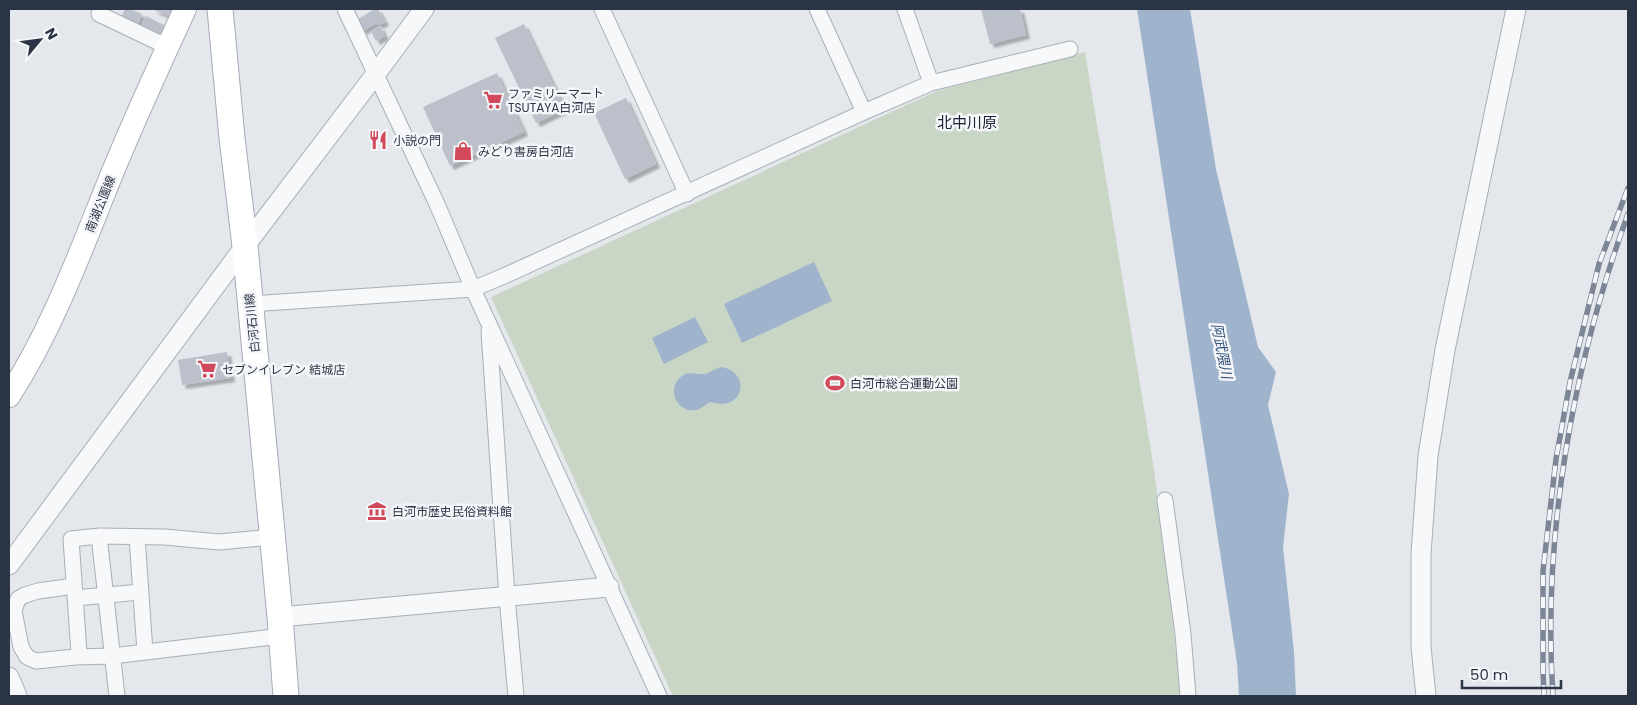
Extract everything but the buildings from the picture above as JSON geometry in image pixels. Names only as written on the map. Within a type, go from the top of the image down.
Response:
[{"type":"main road","name":"南湖公園線","points":[[9,396],[27,368],[58,306],[133,122],[185,9]]},
{"type":"main road","name":"白河石川線","points":[[220,9],[232,138],[245,246],[286,696]]},
{"type":"street","points":[[345,9],[437,204],[473,289],[659,696]]},
{"type":"street","points":[[9,565],[245,246],[424,9]]},
{"type":"street","points":[[602,9],[687,194]]},
{"type":"street","points":[[817,9],[864,112]]},
{"type":"street","points":[[905,9],[931,83]]},
{"type":"street","points":[[1426,696],[1421,647],[1421,554],[1428,456],[1445,350],[1516,9]]},
{"type":"street","points":[[99,14],[168,47]]},
{"type":"street","points":[[249,304],[473,289],[931,83],[1070,49]]},
{"type":"street","points":[[488,322],[507,597],[516,696]]},
{"type":"street","points":[[1165,500],[1183,634],[1188,696]]},
{"type":"street","points":[[82,656],[79,653],[71,539],[99,536],[165,537],[219,542],[272,537]]},
{"type":"street","points":[[99,536],[117,696]]},
{"type":"street","points":[[137,537],[145,652]]},
{"type":"street","points":[[140,592],[107,595],[38,591],[25,595],[18,600],[14,611],[21,647],[27,657],[36,661],[82,656],[112,656],[145,652],[280,627],[507,597],[609,587]]},
{"type":"street","points":[[9,677],[17,696]]},
{"type":"green space","name":"白河市総合運動公園","points":[[1085,52],[1154,469],[1181,696],[673,696],[491,297],[937,91]]},
{"type":"water","name":"阿武隈川","points":[[1137,9],[1190,9],[1216,169],[1258,347],[1276,372],[1268,405],[1289,494],[1283,547],[1294,652],[1296,696],[1239,696],[1237,663]]},
{"type":"water","points":[[814,262],[832,301],[742,343],[724,304]]},
{"type":"water","points":[[695,317],[708,342],[664,364],[652,338]]},
{"type":"water","points":[[722,367],[738,377],[740,391],[737,397],[730,402],[722,404],[710,402],[696,410],[683,408],[674,392],[677,381],[685,374],[704,374]]},
{"type":"railway","points":[[1544,696],[1543,571],[1556,459],[1570,382],[1599,264],[1628,188]]},
{"type":"railway","points":[[1553,696],[1552,574],[1557,513],[1566,451],[1577,390],[1592,330],[1628,214]]},
{"type":"place","name":"ファミリーマート TSUTAYA白河店","points":[[493,100]]},
{"type":"place","name":"小説の門","points":[[378,140]]},
{"type":"place","name":"みどり書房白河店","points":[[463,151]]},
{"type":"place","name":"セブンイレブン 結城店","points":[[207,369]]},
{"type":"place","name":"白河市総合運動公園","points":[[835,383]]},
{"type":"place","name":"白河市歴史民俗資料館","points":[[377,511]]},
{"type":"district","name":"北中川原","points":[[967,122]]}]
